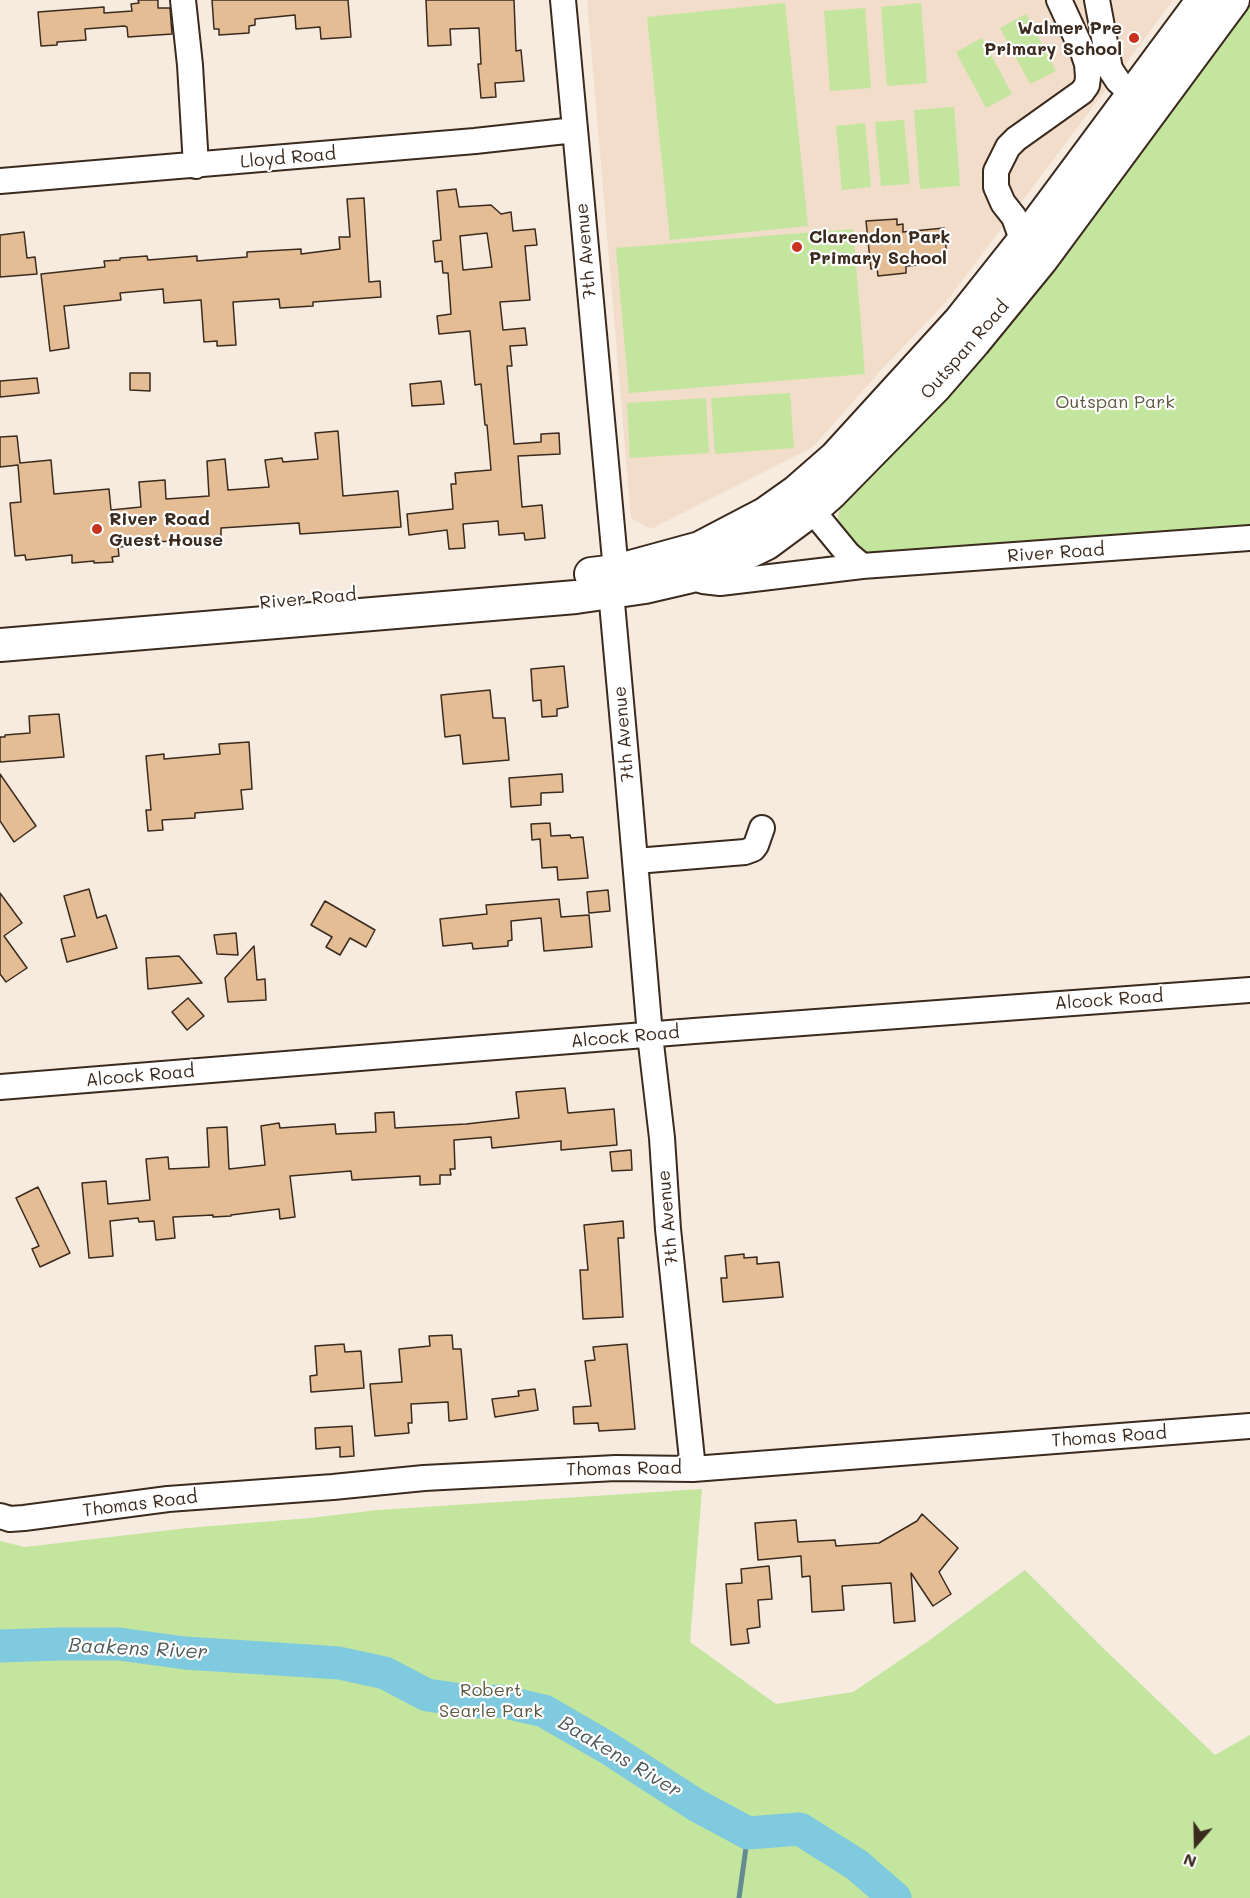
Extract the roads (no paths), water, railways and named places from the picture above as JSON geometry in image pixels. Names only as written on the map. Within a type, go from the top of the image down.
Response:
[{"type":"main road","name":"Outspan Road","points":[[614,582],[688,577],[730,561],[766,543],[805,501],[836,457],[960,321],[1023,242],[1203,0]]},
{"type":"main road","name":"Outspan Road","points":[[614,582],[700,548],[765,514],[831,493],[934,387],[1011,297],[1233,0]]},
{"type":"main road","name":"River Road","points":[[0,645],[68,629],[614,582]]},
{"type":"main road","name":"River Road","points":[[0,624],[68,629]]},
{"type":"street","points":[[183,0],[190,65],[196,165]]},
{"type":"street","name":"7th Avenue","points":[[563,0],[614,582],[650,1035],[693,1468]]},
{"type":"street","points":[[1023,242],[1014,217],[1003,203],[996,187],[996,171],[1008,147],[1016,139],[1082,92],[1087,85],[1087,64],[1059,0]]},
{"type":"street","points":[[1097,0],[1110,69],[1118,81],[1132,94]]},
{"type":"street","name":"Lloyd Road","points":[[0,180],[475,141],[575,130]]},
{"type":"street","points":[[805,501],[848,555],[862,566]]},
{"type":"street","name":"River Road","points":[[688,577],[720,583],[862,566],[1250,538]]},
{"type":"street","points":[[636,861],[745,852],[756,845],[762,828]]},
{"type":"street","name":"Alcock Road","points":[[0,1087],[1250,990]]},
{"type":"street","name":"Thomas Road","points":[[0,1516],[10,1519],[24,1518],[168,1499],[424,1478],[594,1469],[693,1468],[1250,1426]]},
{"type":"waterway","name":"Baakens River","points":[[0,1646],[119,1644],[185,1653],[339,1663],[385,1673],[427,1695],[476,1702],[500,1701],[544,1711],[608,1748],[696,1805],[748,1833],[800,1829],[857,1865],[895,1898]]},
{"type":"waterway","points":[[739,1898],[748,1833]]},
{"type":"place","name":"Walmer Pre Primary School","points":[[1134,38]]},
{"type":"place","name":"Clarendon Park Primary School","points":[[797,247]]},
{"type":"place","name":"River Road Guest House","points":[[97,529]]},
{"type":"park label","name":"Outspan Park","points":[[1115,402]]},
{"type":"park label","name":"Robert Searle Park","points":[[491,1700]]}]
